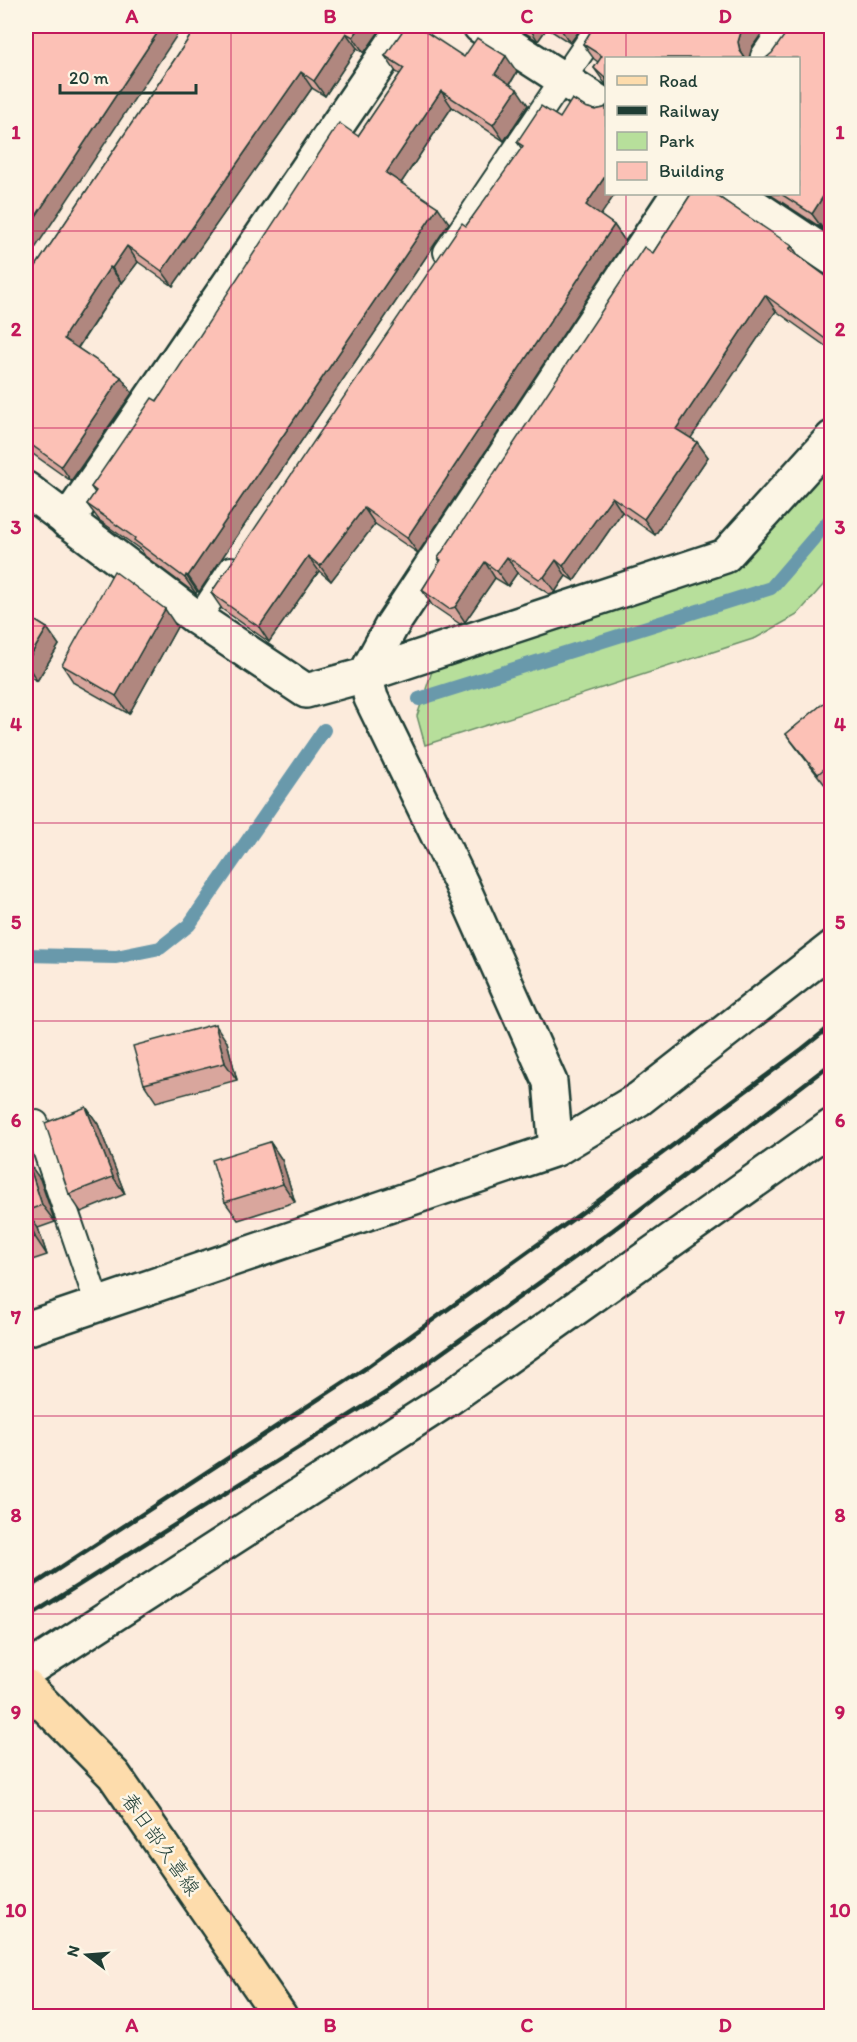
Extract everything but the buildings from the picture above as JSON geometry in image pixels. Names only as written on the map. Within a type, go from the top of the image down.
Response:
[{"type":"main road","name":"春日部久喜線","points":[[26,1686],[114,1775],[280,2016]]},
{"type":"street","points":[[67,521],[405,26]]},
{"type":"street","points":[[480,26],[605,106]]},
{"type":"street","points":[[768,57],[789,26]]},
{"type":"street","points":[[556,1149],[550,1082],[461,883],[372,698],[365,675],[391,627],[677,195]]},
{"type":"street","points":[[737,195],[831,258]]},
{"type":"street","points":[[26,489],[198,619],[306,691],[365,675],[725,556],[831,438]]},
{"type":"street","points":[[26,1329],[556,1149],[639,1099],[831,948]]},
{"type":"street","points":[[26,1671],[448,1399],[831,1126]]},
{"type":"lane","points":[[431,275],[599,26]]},
{"type":"lane","points":[[198,619],[244,550]]},
{"type":"lane","points":[[36,1123],[98,1305]]},
{"type":"green space","points":[[831,462],[831,576],[797,615],[756,638],[425,745],[417,716],[434,665],[735,568]]},
{"type":"waterway","points":[[419,699],[771,588],[832,517]]},
{"type":"waterway","points":[[26,955],[116,957],[160,948],[189,925],[324,730]]},
{"type":"railway","points":[[26,1590],[366,1368],[594,1204],[832,1025]]},
{"type":"railway","points":[[26,1618],[387,1392],[613,1230],[832,1063]]}]
